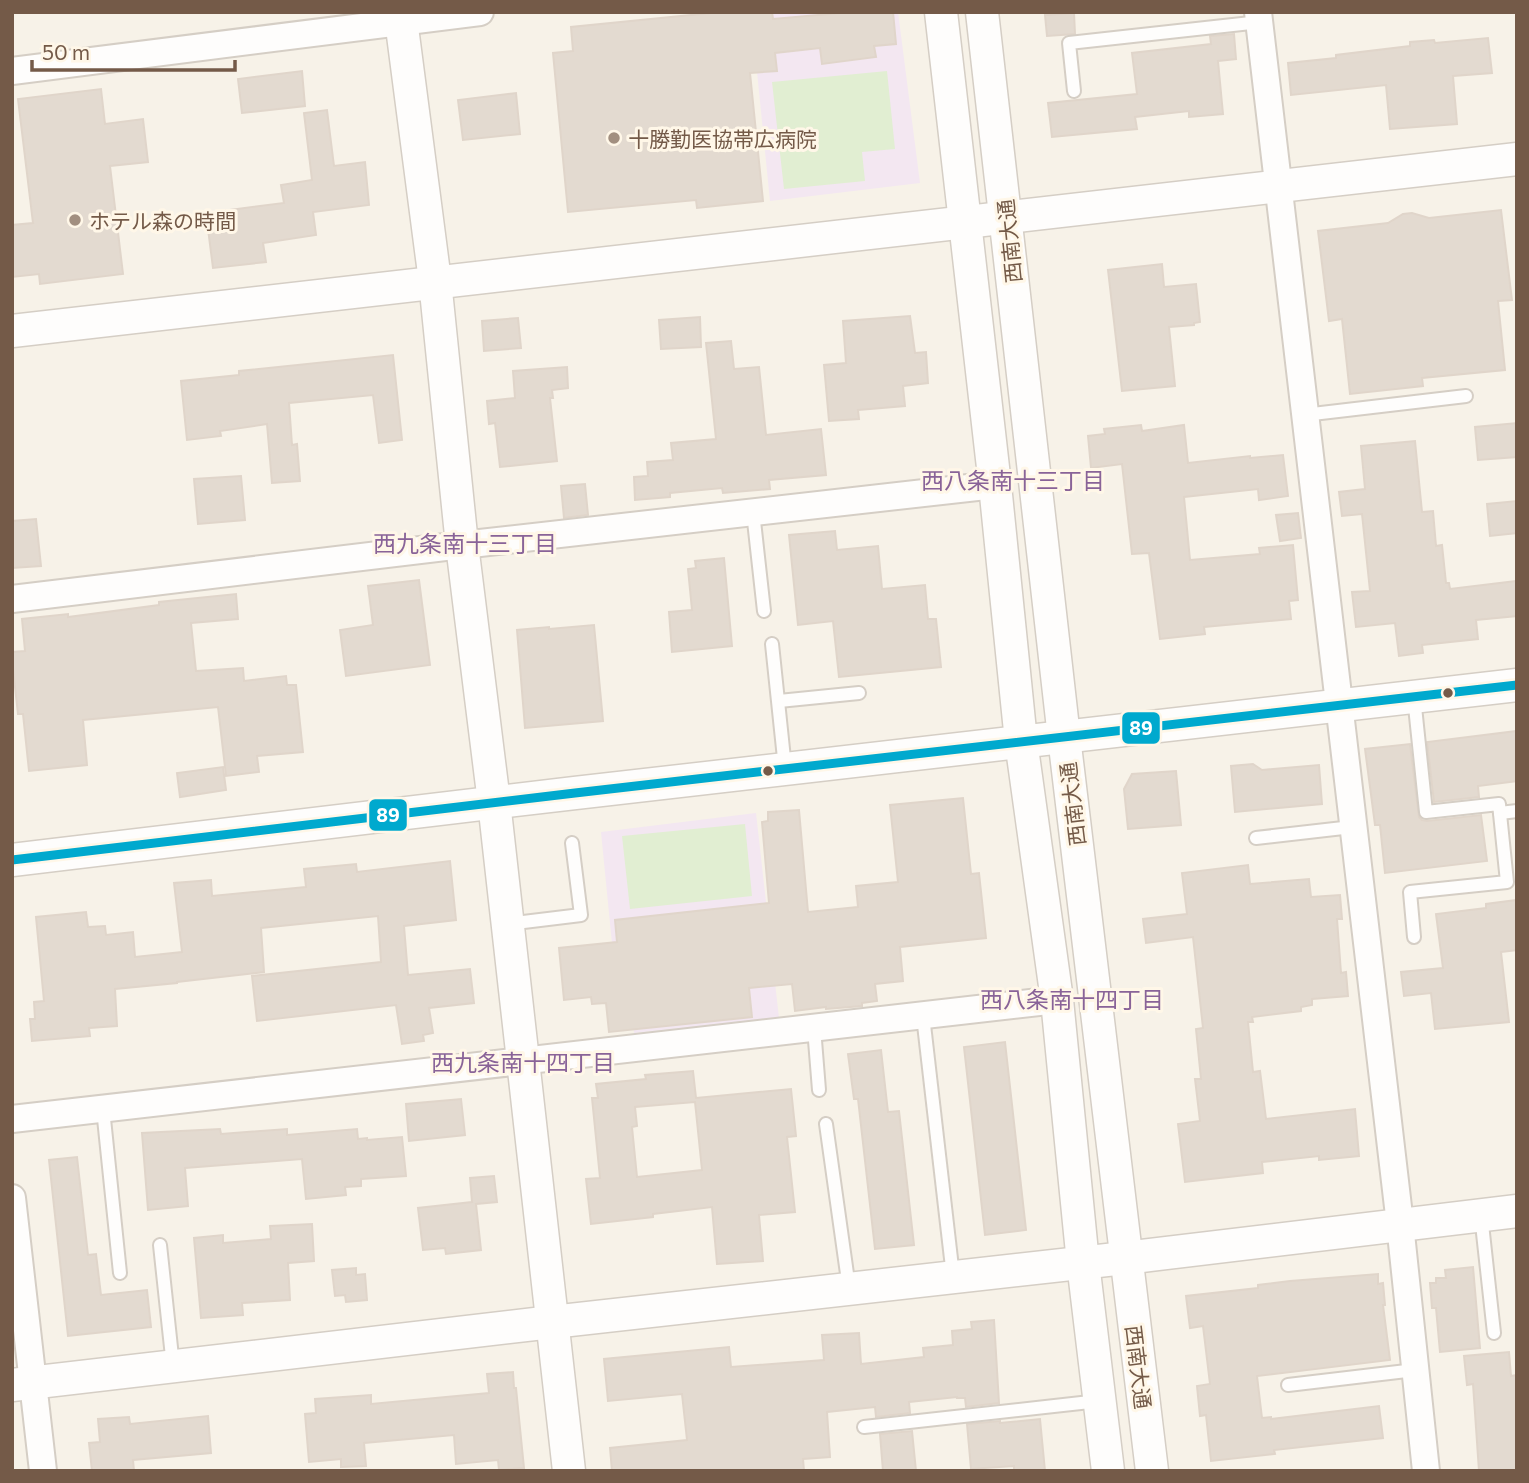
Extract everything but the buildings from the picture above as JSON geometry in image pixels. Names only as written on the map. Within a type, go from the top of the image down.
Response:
[{"type":"street","points":[[12,71],[401,17],[480,12]]},
{"type":"street","name":"西南大通","points":[[941,12],[1021,741],[1057,1000],[1083,1263],[1108,1471]]},
{"type":"street","name":"西南大通","points":[[982,12],[1064,737],[1152,1471]]},
{"type":"street","points":[[401,17],[435,281],[462,545],[494,802],[569,1471]]},
{"type":"street","points":[[1259,17],[1400,1224],[1426,1471]]},
{"type":"street","points":[[12,331],[1517,159]]},
{"type":"street","points":[[12,599],[995,485]]},
{"type":"street","points":[[12,860],[785,768],[1517,685]]},
{"type":"street","points":[[12,1119],[1057,1000]]},
{"type":"street","points":[[12,1198],[22,1384],[43,1471]]},
{"type":"street","points":[[22,1384],[1517,1211]]},
{"type":"lane","points":[[1074,91],[1069,43],[1259,17]]},
{"type":"lane","points":[[1304,415],[1466,396]]},
{"type":"lane","points":[[753,512],[764,611]]},
{"type":"lane","points":[[772,644],[785,768]]},
{"type":"lane","points":[[779,701],[859,693]]},
{"type":"lane","points":[[1414,696],[1426,812],[1499,804],[1507,882],[1410,892],[1414,937]]},
{"type":"lane","points":[[1500,813],[1517,811]]},
{"type":"lane","points":[[1256,838],[1352,827]]},
{"type":"lane","points":[[507,924],[581,915],[572,843]]},
{"type":"lane","points":[[923,1016],[953,1277]]},
{"type":"lane","points":[[814,1028],[820,1090]]},
{"type":"lane","points":[[103,1109],[120,1273]]},
{"type":"lane","points":[[826,1124],[849,1288]]},
{"type":"lane","points":[[1481,1215],[1494,1333]]},
{"type":"lane","points":[[160,1245],[173,1367]]},
{"type":"lane","points":[[1288,1385],[1415,1370]]},
{"type":"lane","points":[[864,1427],[1099,1401]]},
{"type":"shaded area","points":[[751,12],[898,12],[920,183],[770,201]]},
{"type":"shaded area","points":[[756,813],[779,1018],[634,1033],[632,1003],[618,1004],[601,832]]},
{"type":"green space","points":[[887,71],[895,149],[862,152],[865,181],[784,189],[772,82]]},
{"type":"green space","points":[[745,824],[752,896],[630,909],[622,836]]},
{"type":"transit line","name":"89","points":[[12,860],[1517,685]]},
{"type":"place","name":"十勝勤医協帯広病院","points":[[614,138]]},
{"type":"place","name":"ホテル森の時間","points":[[75,220]]},
{"type":"district","name":"西八条南十三丁目","points":[[1013,480]]},
{"type":"district","name":"西九条南十三丁目","points":[[465,543]]},
{"type":"district","name":"西八条南十四丁目","points":[[1072,999]]},
{"type":"district","name":"西九条南十四丁目","points":[[523,1062]]}]
